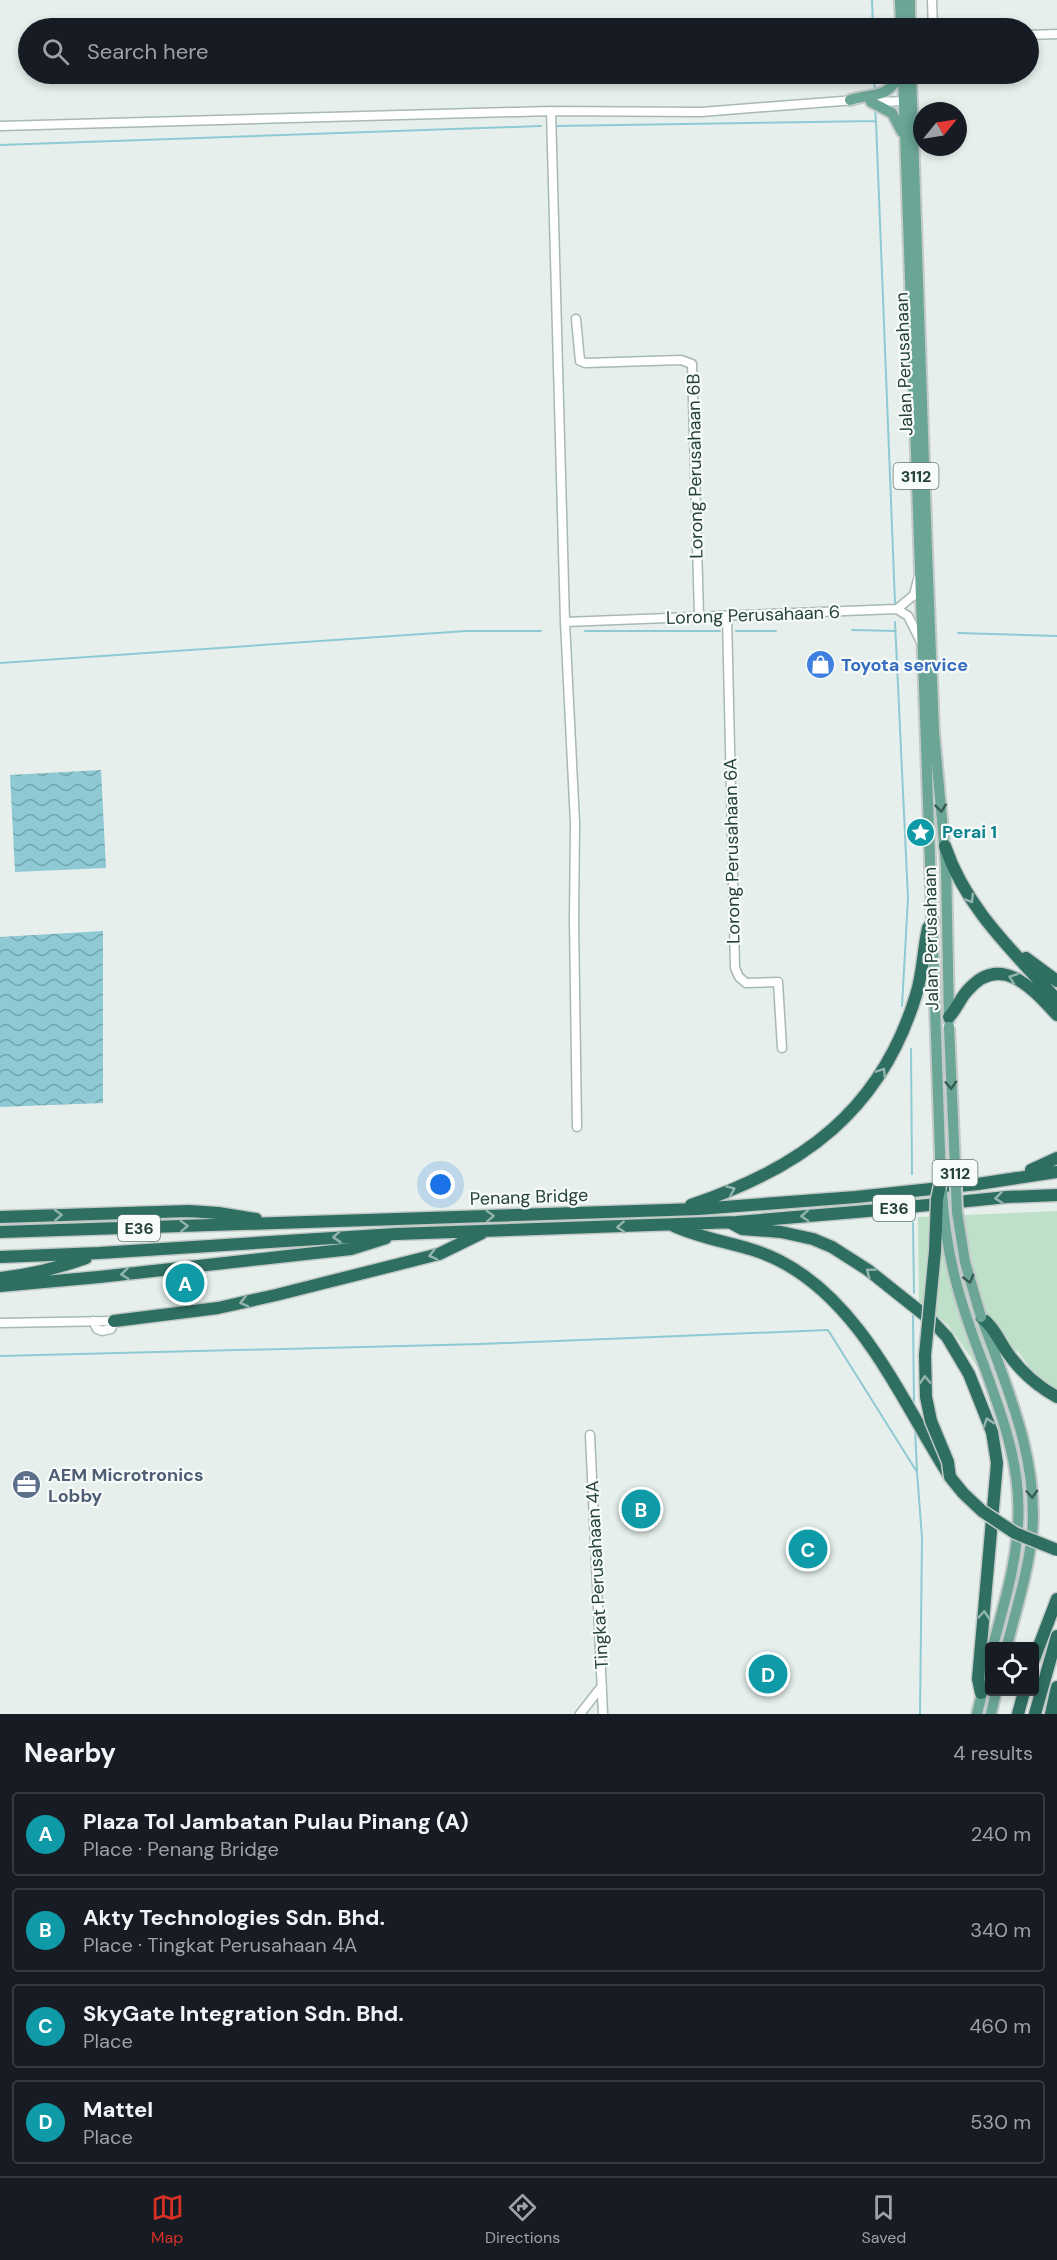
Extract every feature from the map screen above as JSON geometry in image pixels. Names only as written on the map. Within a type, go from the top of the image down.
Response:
[{"type":"highway","points":[[945,846],[952,867],[967,896],[981,915],[1057,1000]]},
{"type":"highway","points":[[676,1210],[724,1193],[789,1162],[822,1138],[856,1106],[881,1074],[905,1029],[919,983],[928,927],[933,921]]},
{"type":"highway","points":[[1008,946],[1057,981]]},
{"type":"highway","points":[[949,1022],[966,992],[975,983],[990,975],[1000,974],[1015,977],[1024,982],[1057,1015]]},
{"type":"highway","points":[[1016,1176],[1057,1158]]},
{"type":"highway","name":"Penang Bridge","points":[[0,1232],[676,1210],[856,1197],[978,1184],[1016,1176],[1057,1172]]},
{"type":"highway","points":[[941,1181],[937,1199],[925,1377],[931,1421],[948,1462],[950,1477]]},
{"type":"highway","name":"Penang Bridge","points":[[0,1257],[396,1234],[730,1222],[1007,1197],[1057,1195]]},
{"type":"highway","points":[[0,1209],[21,1215]]},
{"type":"highway","points":[[0,1217],[189,1211],[218,1213],[278,1224]]},
{"type":"highway","points":[[730,1222],[742,1229],[769,1230],[803,1236],[832,1247],[849,1257],[932,1321],[947,1337],[964,1364],[992,1432],[997,1463],[978,1679],[981,1693]]},
{"type":"highway","points":[[671,1225],[688,1233],[755,1250],[782,1262],[825,1292],[857,1328],[950,1477],[973,1503],[1015,1533],[1057,1550]]},
{"type":"highway","points":[[114,1320],[209,1309],[276,1295],[439,1254],[486,1231]]},
{"type":"highway","name":"Penang Bridge","points":[[0,1286],[351,1249],[396,1234]]},
{"type":"highway","points":[[0,1278],[24,1276],[60,1267],[99,1253]]},
{"type":"highway","points":[[981,1317],[991,1327],[1015,1363],[1039,1386],[1057,1397]]},
{"type":"highway","points":[[1039,1648],[1057,1599]]},
{"type":"highway","points":[[1035,1714],[1057,1636]]},
{"type":"highway","points":[[1027,1714],[1032,1696],[1041,1688]]},
{"type":"highway","points":[[1051,1714],[1057,1688]]},
{"type":"highway","points":[[1018,1714],[1023,1696]]},
{"type":"main road","points":[[900,0],[906,18]]},
{"type":"main road","points":[[910,0],[910,18]]},
{"type":"main road","points":[[885,101],[895,84]]},
{"type":"main road","name":"Jalan Perusahaan","points":[[904,84],[907,101],[934,732],[945,846],[949,1022],[958,1220],[965,1262],[981,1317],[1020,1427],[1028,1459],[1032,1492],[1031,1545],[1008,1642]]},
{"type":"main road","name":"Jalan Perusahaan","points":[[910,84],[904,138],[935,1030],[944,1224],[950,1264],[965,1316],[1009,1438],[1018,1509],[1014,1553],[994,1642]]},
{"type":"main road","points":[[850,100],[885,101]]},
{"type":"main road","points":[[885,101],[904,138]]},
{"type":"main road","points":[[977,1714],[985,1678]]},
{"type":"main road","points":[[991,1714],[995,1696]]},
{"type":"street","points":[[932,0],[933,18]]},
{"type":"street","points":[[1039,35],[1057,34]]},
{"type":"street","points":[[0,126],[551,111],[700,112],[850,100]]},
{"type":"street","points":[[885,101],[907,101]]},
{"type":"street","points":[[551,111],[565,622],[575,823],[577,1127]]},
{"type":"street","name":"Lorong Perusahaan 6B","points":[[576,319],[579,361],[585,363],[681,360],[692,364],[699,616]]},
{"type":"street","points":[[919,573],[914,595],[897,609],[908,616],[921,642]]},
{"type":"street","name":"Lorong Perusahaan 6","points":[[565,622],[897,609]]},
{"type":"street","name":"Lorong Perusahaan 6A","points":[[727,616],[735,968],[739,977],[746,983],[778,982],[782,1048]]},
{"type":"street","points":[[0,1323],[114,1320]]},
{"type":"street","name":"Tingkat Perusahaan 4A","points":[[590,1435],[603,1714]]},
{"type":"street","points":[[580,1714],[602,1686]]},
{"type":"green space","points":[[1057,1211],[1057,1390],[1035,1373],[1018,1351],[977,1366],[948,1325],[919,1301],[918,1217]]},
{"type":"water","points":[[101,770],[106,868],[15,872],[10,775]]},
{"type":"water","points":[[103,931],[103,1103],[0,1107],[0,937]]},
{"type":"waterway","points":[[872,0],[873,18]]},
{"type":"waterway","points":[[875,84],[875,92]]},
{"type":"waterway","points":[[875,109],[876,121]]},
{"type":"waterway","points":[[556,126],[876,121],[895,603]]},
{"type":"waterway","points":[[0,145],[541,126]]},
{"type":"waterway","points":[[895,622],[908,898],[902,1006]]},
{"type":"waterway","points":[[852,630],[896,631]]},
{"type":"waterway","points":[[0,663],[466,631],[541,631]]},
{"type":"waterway","points":[[585,631],[720,631]]},
{"type":"waterway","points":[[736,631],[776,631]]},
{"type":"waterway","points":[[958,633],[1057,636]]},
{"type":"waterway","points":[[911,1049],[912,1174]]},
{"type":"waterway","points":[[913,1223],[914,1293]]},
{"type":"waterway","points":[[913,1315],[914,1405]]},
{"type":"waterway","points":[[0,1356],[481,1344],[828,1330],[917,1472],[922,1538],[920,1714]]},
{"type":"waterway","points":[[915,1429],[917,1471]]},
{"type":"place","name":"Toyota service","points":[[820,665]]},
{"type":"place","name":"Perai 1","points":[[921,832]]},
{"type":"place","name":"Plaza Tol Jambatan Pulau Pinang (A)","points":[[185,1283]]},
{"type":"place","name":"AEM Microtronics Lobby","points":[[27,1485]]},
{"type":"place","name":"Akty Technologies Sdn. Bhd.","points":[[641,1509]]},
{"type":"place","name":"SkyGate Integration Sdn. Bhd.","points":[[808,1549]]},
{"type":"place","name":"Mattel","points":[[768,1674]]}]
